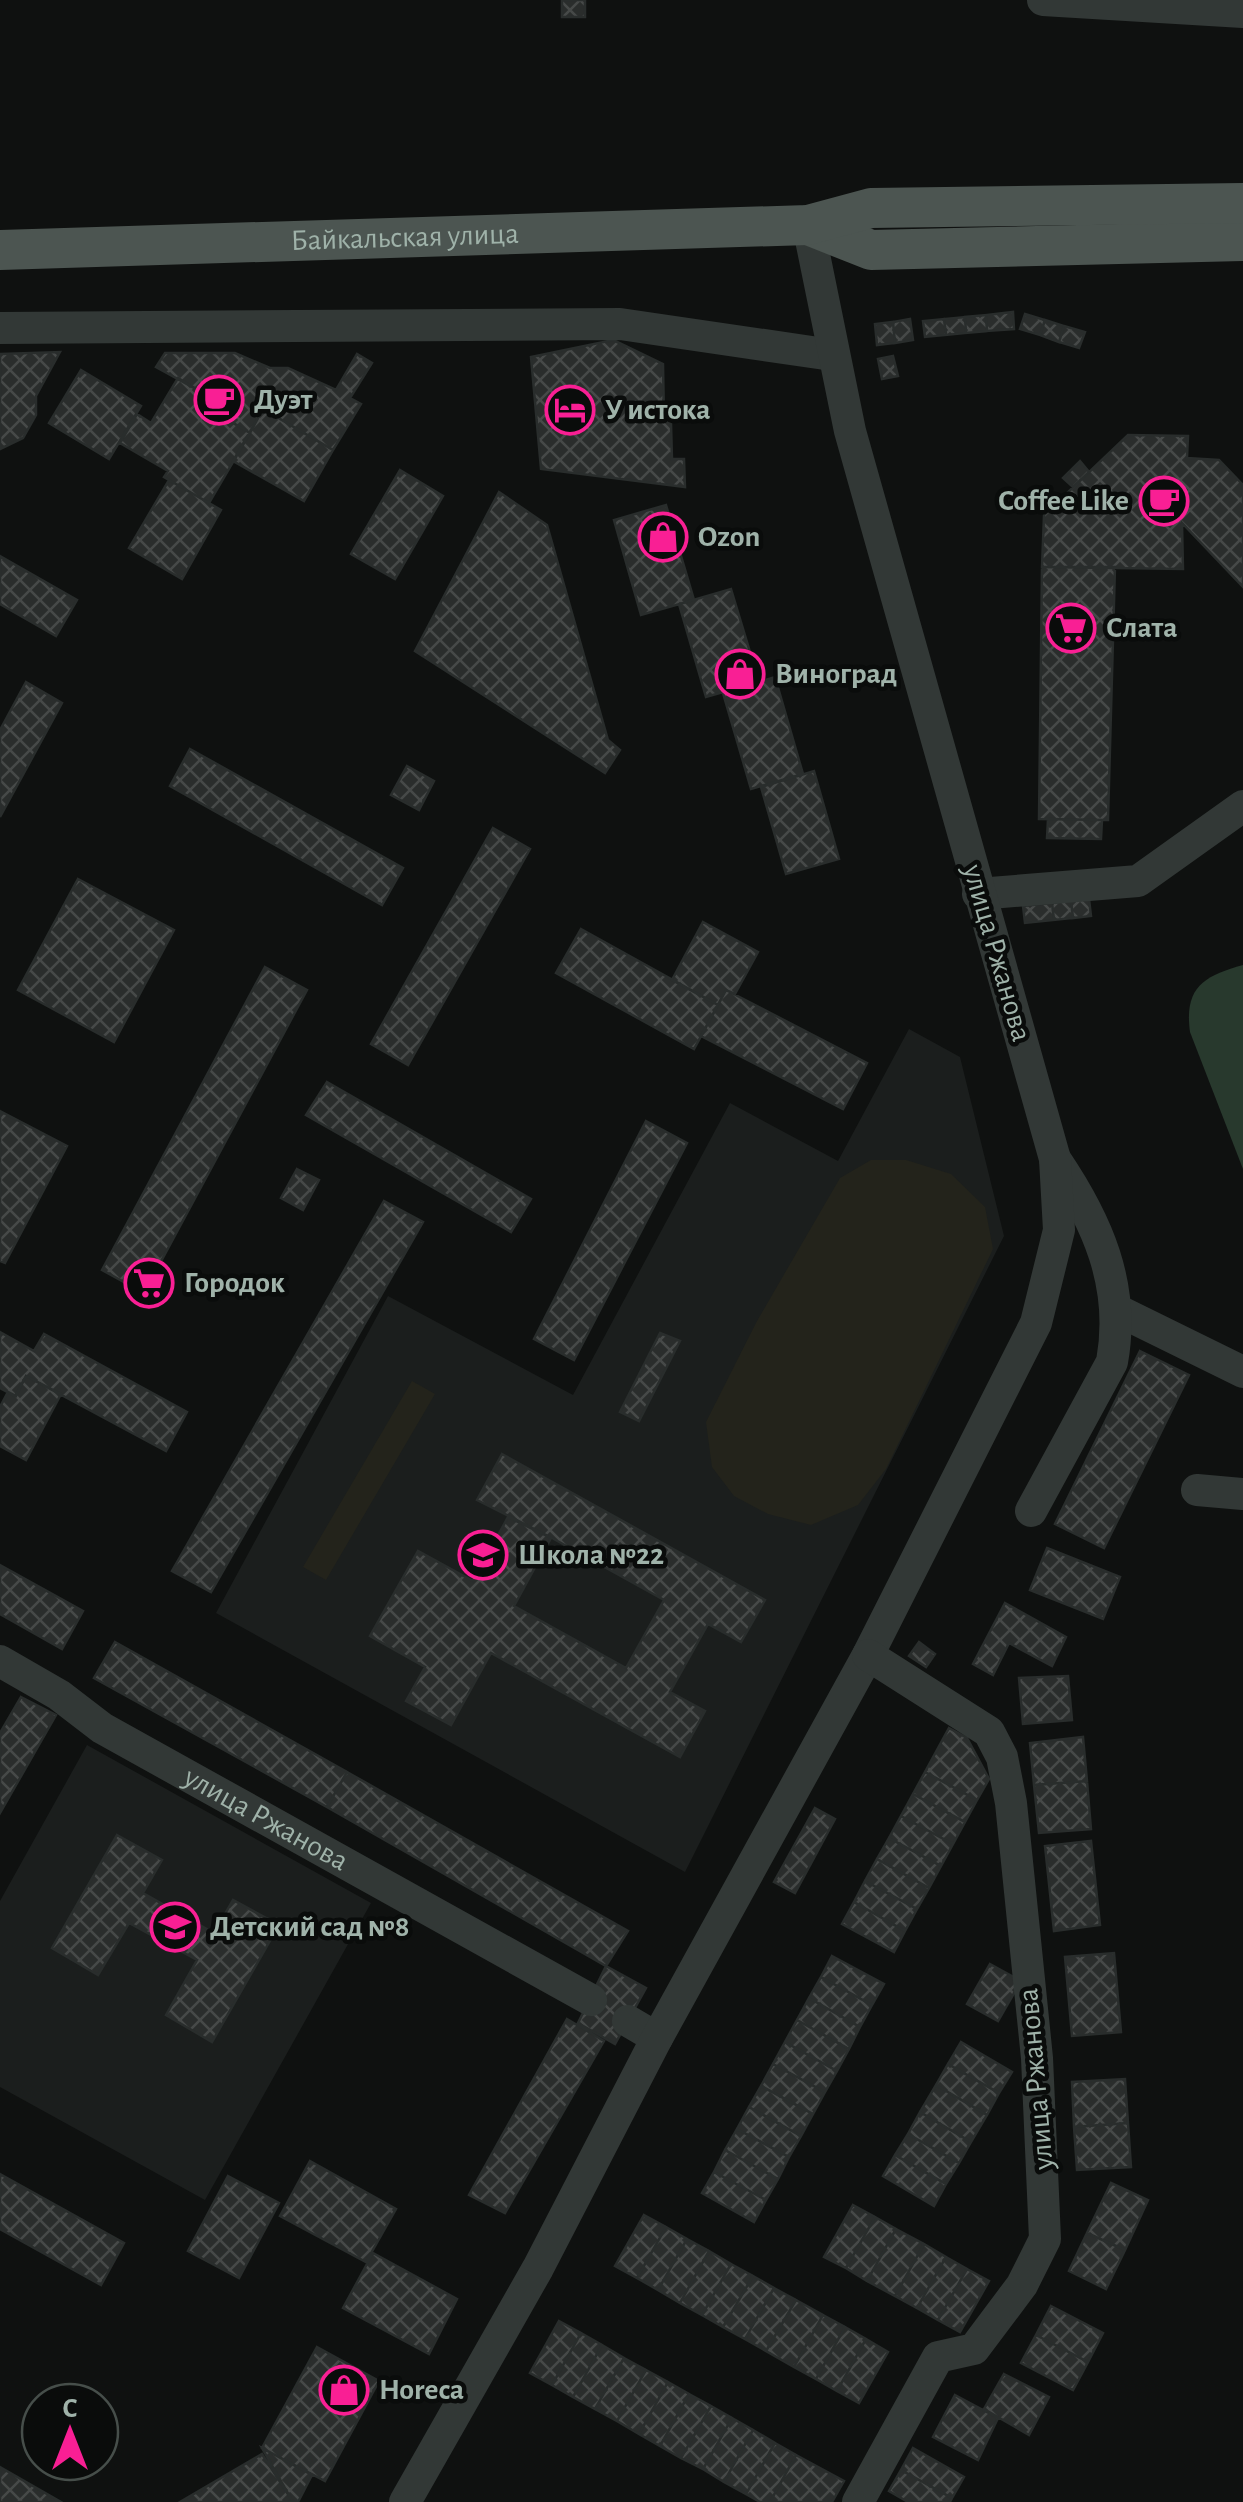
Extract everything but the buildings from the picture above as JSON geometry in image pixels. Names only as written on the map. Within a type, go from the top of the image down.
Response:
[{"type":"main road","name":"Байкальская улица","points":[[0,250],[808,226],[871,208],[1243,203]]},
{"type":"main road","name":"Байкальская улица","points":[[808,226],[871,250],[1243,241]]},
{"type":"street","points":[[1042,0],[1243,12]]},
{"type":"street","name":"улица Ржанова","points":[[405,2502],[538,2268],[656,2038],[868,1655],[1036,1323],[1059,1230],[1055,1159],[978,894],[832,355],[808,226]]},
{"type":"street","points":[[0,328],[620,324],[832,355]]},
{"type":"street","points":[[978,894],[1138,881],[1243,806]]},
{"type":"street","points":[[1031,1510],[1112,1362],[1117,1310],[1092,1214],[1055,1159]]},
{"type":"street","points":[[1117,1310],[1243,1372]]},
{"type":"street","points":[[1197,1490],[1243,1494]]},
{"type":"street","name":"улица Ржанова","points":[[858,2502],[938,2357],[974,2349],[1022,2285],[1046,2238],[1036,2058],[1002,1758],[989,1732],[868,1655]]},
{"type":"street","name":"улица Ржанова","points":[[0,1661],[60,1695],[102,1728],[590,2000]]},
{"type":"street","points":[[628,2021],[656,2038]]},
{"type":"shaded area","points":[[1243,965],[1243,1169],[1190,1032],[1189,1017],[1199,986],[1217,974]]},
{"type":"shaded area","points":[[909,1029],[960,1057],[1004,1236],[685,1872],[216,1613],[388,1296],[573,1395],[730,1103],[838,1161]]},
{"type":"shaded area","points":[[871,1160],[906,1160],[951,1174],[985,1207],[993,1249],[886,1469],[858,1505],[811,1525],[768,1514],[734,1496],[712,1467],[706,1422],[757,1321],[840,1178]]},
{"type":"shaded area","points":[[412,1381],[435,1394],[326,1580],[303,1567]]},
{"type":"shaded area","points":[[87,1745],[371,1903],[205,2200],[0,2087],[0,1901]]},
{"type":"place","name":"Дуэт","points":[[219,400]]},
{"type":"place","name":"У истока","points":[[570,410]]},
{"type":"place","name":"Coffee Like","points":[[1164,501]]},
{"type":"place","name":"Ozon","points":[[663,537]]},
{"type":"place","name":"Слата","points":[[1071,628]]},
{"type":"place","name":"Виноград","points":[[740,674]]},
{"type":"place","name":"Городок","points":[[149,1283]]},
{"type":"place","name":"Школа №22","points":[[483,1555]]},
{"type":"place","name":"Детский сад №8","points":[[175,1927]]},
{"type":"place","name":"Horeca","points":[[344,2390]]}]
